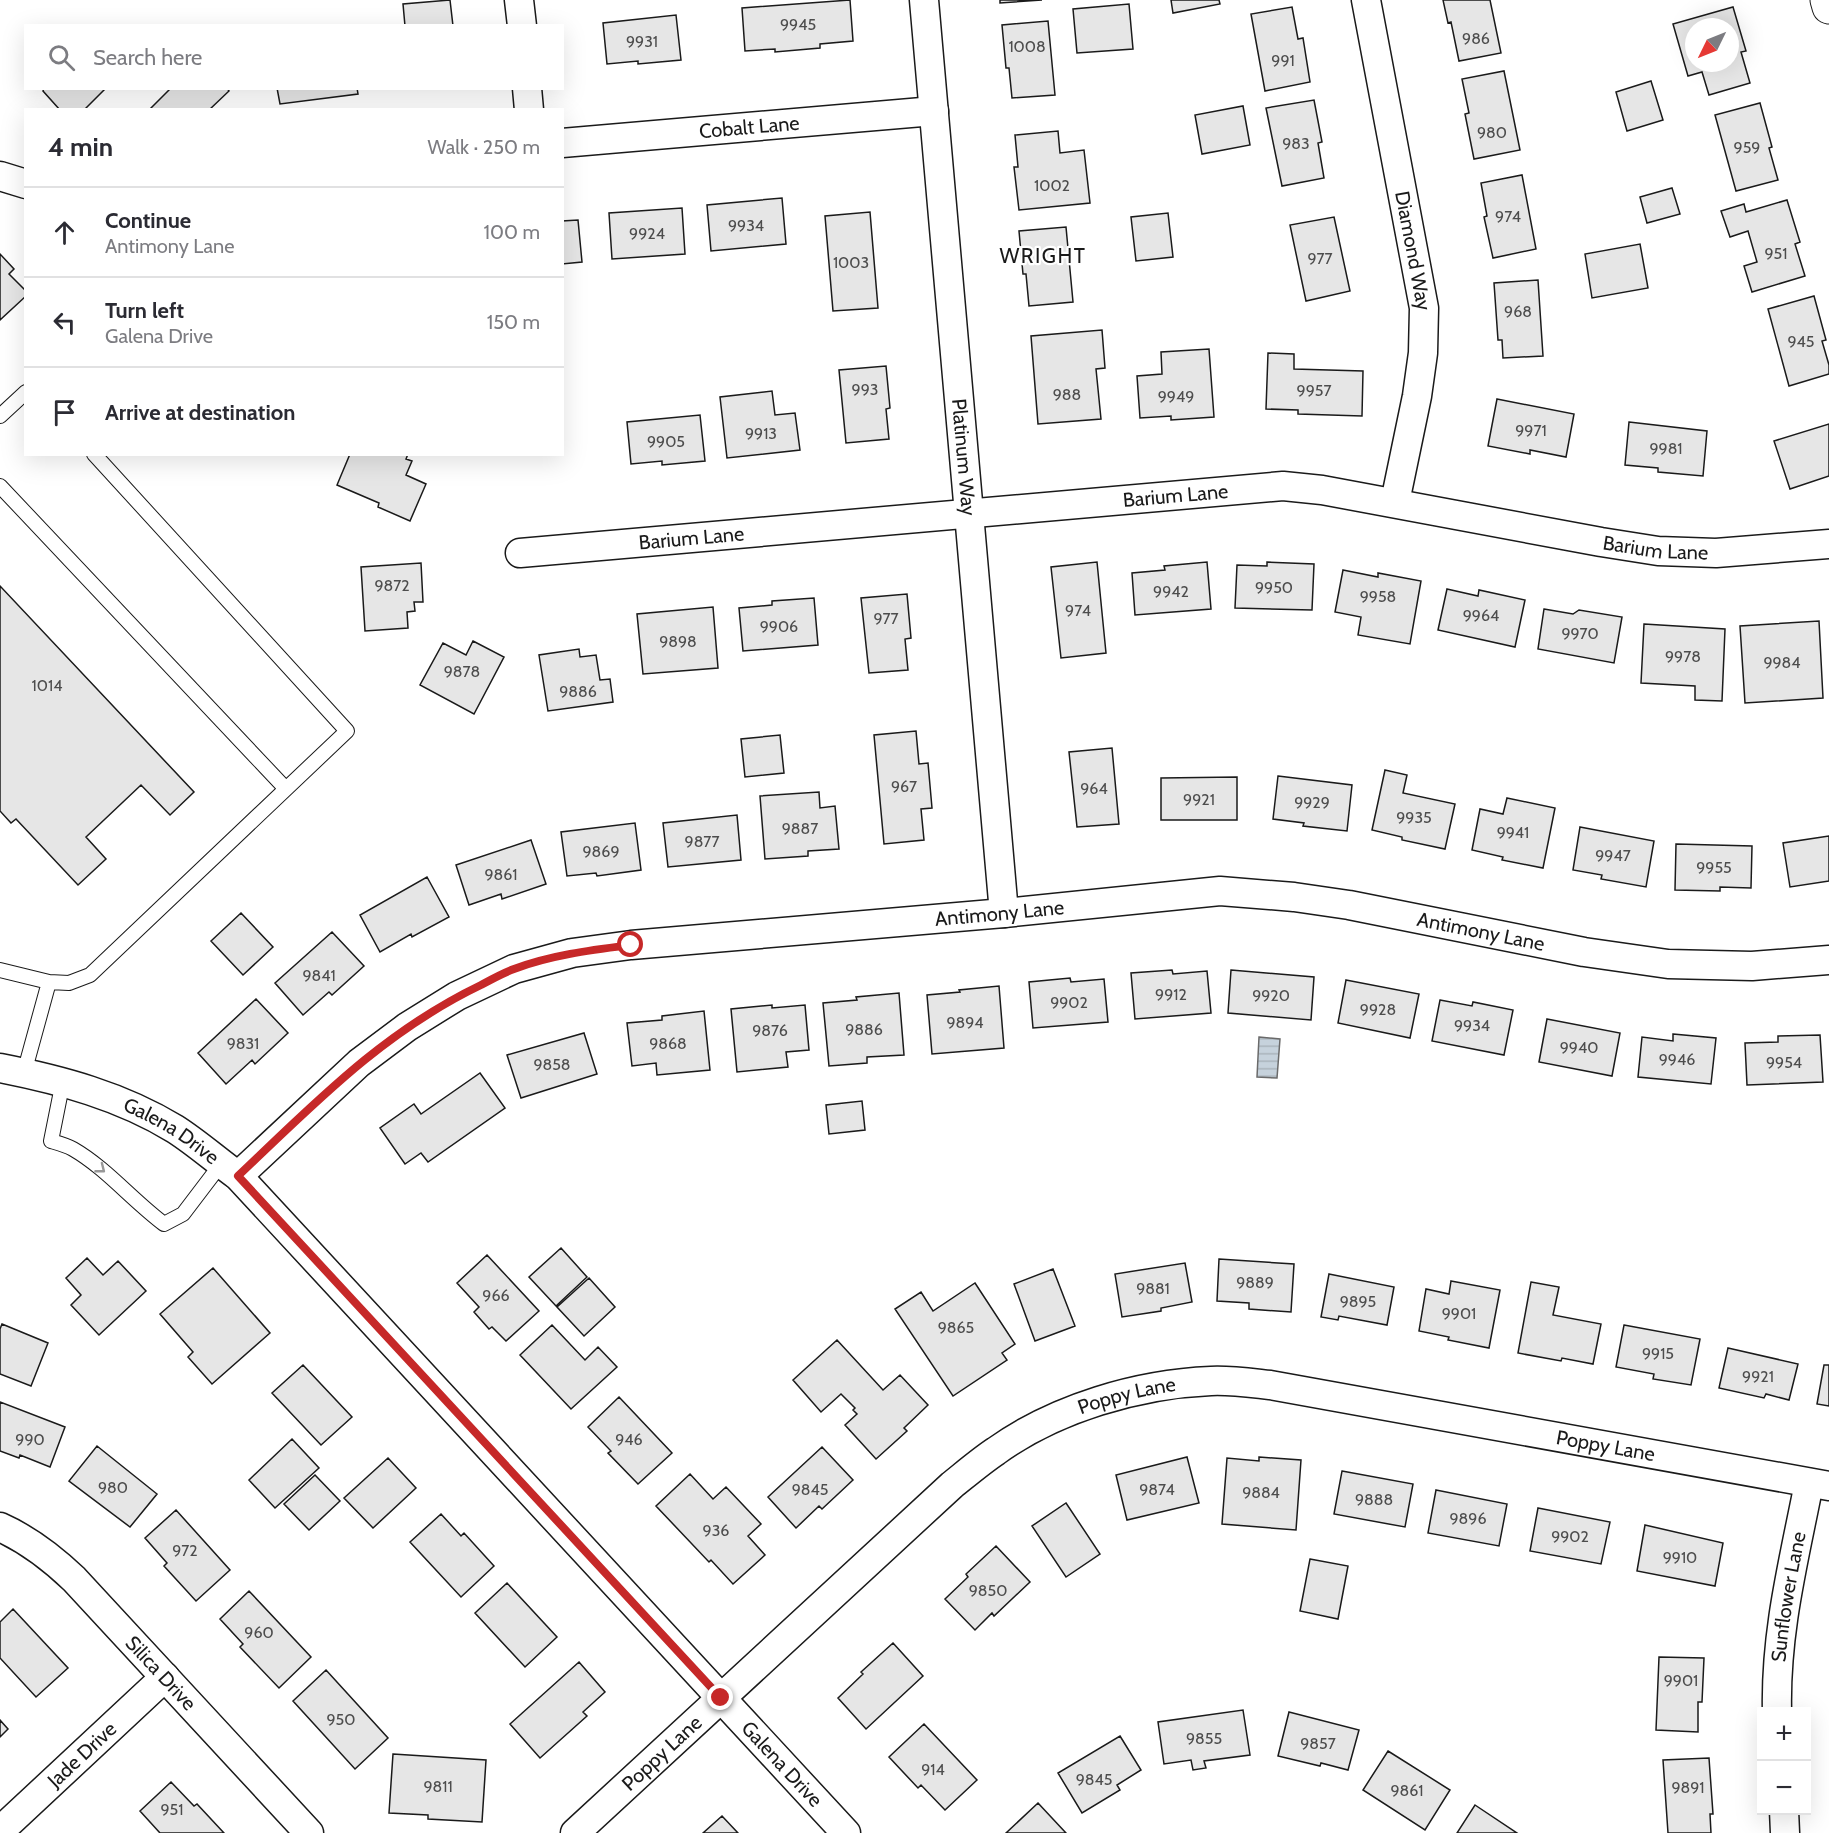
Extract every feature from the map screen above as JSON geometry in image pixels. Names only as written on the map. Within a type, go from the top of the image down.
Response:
[{"type":"main road","points":[[1827,0],[1829,7]]},
{"type":"street","points":[[519,0],[522,24]]},
{"type":"street","name":"Platinum Way","points":[[924,0],[1004,913]]},
{"type":"street","name":"Diamond Way","points":[[1366,0],[1424,308],[1423,353],[1417,396],[1395,502]]},
{"type":"street","points":[[527,90],[529,108]]},
{"type":"street","name":"Cobalt Lane","points":[[564,143],[934,111]]},
{"type":"street","points":[[0,176],[24,183]]},
{"type":"street","name":"Barium Lane","points":[[520,553],[1283,486],[1395,502],[1658,551],[1716,553],[1829,544]]},
{"type":"street","name":"Antimony Lane","points":[[230,1170],[359,1063],[397,1034],[457,996],[514,969],[572,953],[631,945],[1004,913],[1220,891],[1294,897],[1349,905],[1584,952],[1668,964],[1752,966],[1829,960]]},
{"type":"street","name":"Galena Drive","points":[[12,1070],[63,1081],[122,1102],[175,1129],[230,1170],[846,1833]]},
{"type":"street","name":"Poppy Lane","points":[[575,1833],[952,1485],[997,1450],[1044,1423],[1095,1401],[1155,1386],[1213,1380],[1270,1385],[1819,1484]]},
{"type":"street","name":"Sunflower Lane","points":[[1777,1707],[1776,1677],[1781,1623],[1819,1484]]},
{"type":"street","name":"Silica Drive","points":[[0,1527],[25,1538],[55,1561],[309,1833]]},
{"type":"street","name":"Jade Drive","points":[[0,1831],[165,1677]]},
{"type":"street","points":[[1784,1815],[1785,1833]]},
{"type":"lane","points":[[0,416],[24,394]]},
{"type":"lane","points":[[0,970],[49,982],[69,983],[90,975],[347,731],[96,456]]},
{"type":"lane","points":[[0,486],[286,789]]},
{"type":"lane","points":[[12,1070],[49,982]]},
{"type":"lane","points":[[63,1081],[51,1141],[71,1148],[104,1171],[140,1206],[164,1224],[183,1214],[230,1170]]},
{"type":"shaded area","points":[[1259,1037],[1280,1039],[1277,1078],[1257,1077]]},
{"type":"building","points":[[450,0],[453,24],[405,24],[403,4]]},
{"type":"building","points":[[850,0],[853,41],[820,44],[820,48],[775,52],[775,49],[745,51],[742,8]]},
{"type":"building","points":[[1000,0],[1042,0],[1000,3]]},
{"type":"building","points":[[1171,0],[1219,0],[1220,4],[1173,13]]},
{"type":"building","points":[[1443,0],[1490,0],[1501,53],[1459,61],[1451,22],[1448,23]]},
{"type":"building","points":[[1129,4],[1133,49],[1077,53],[1073,9]]},
{"type":"building","points":[[1292,7],[1298,39],[1303,38],[1310,82],[1265,91],[1251,14]]},
{"type":"building","points":[[1733,7],[1736,18],[1694,18]]},
{"type":"building","points":[[676,15],[681,60],[607,64],[603,23]]},
{"type":"building","points":[[1048,21],[1055,95],[1012,98],[1009,68],[1006,68],[1002,25]]},
{"type":"building","points":[[1685,21],[1685,66],[1673,24]]},
{"type":"building","points":[[1739,27],[1746,51],[1741,52],[1750,83],[1709,95],[1702,72],[1739,72]]},
{"type":"building","points":[[1504,71],[1520,150],[1474,159],[1465,114],[1469,113],[1462,79]]},
{"type":"building","points":[[1687,72],[1702,72],[1688,76]]},
{"type":"building","points":[[1651,81],[1663,120],[1627,131],[1616,92]]},
{"type":"building","points":[[104,90],[86,108],[58,108],[43,91]]},
{"type":"building","points":[[169,90],[229,91],[211,108],[151,108]]},
{"type":"building","points":[[277,90],[357,90],[358,94],[280,104]]},
{"type":"building","points":[[1314,100],[1322,142],[1318,143],[1324,178],[1282,186],[1266,108]]},
{"type":"building","points":[[1760,103],[1778,180],[1736,191],[1715,115]]},
{"type":"building","points":[[1243,106],[1250,145],[1202,154],[1195,115]]},
{"type":"building","points":[[1058,131],[1060,153],[1084,150],[1090,203],[1019,210],[1014,167],[1018,167],[1015,135]]},
{"type":"building","points":[[1522,175],[1536,249],[1493,258],[1484,217],[1487,216],[1481,183]]},
{"type":"building","points":[[1672,188],[1680,214],[1647,223],[1640,197]]},
{"type":"building","points":[[782,198],[786,244],[711,251],[707,205]]},
{"type":"building","points":[[1787,200],[1800,242],[1795,244],[1805,276],[1752,292],[1744,266],[1757,262],[1748,231],[1730,237],[1721,211],[1744,204],[1746,212]]},
{"type":"building","points":[[682,208],[685,254],[612,259],[609,213]]},
{"type":"building","points":[[870,212],[878,308],[833,311],[825,216]]},
{"type":"building","points":[[1168,213],[1173,257],[1136,261],[1131,217]]},
{"type":"building","points":[[1334,217],[1350,291],[1306,301],[1290,225]]},
{"type":"building","points":[[578,220],[582,262],[564,264],[564,221]]},
{"type":"building","points":[[1066,227],[1073,302],[1029,306],[1019,231]]},
{"type":"building","points":[[1640,244],[1648,288],[1592,298],[1585,254]]},
{"type":"building","points":[[0,254],[14,269],[9,274],[24,289],[24,298],[0,320]]},
{"type":"building","points":[[1538,280],[1543,356],[1503,358],[1502,340],[1498,340],[1494,283]]},
{"type":"building","points":[[1814,296],[1826,340],[1822,341],[1829,365],[1829,374],[1789,386],[1768,309]]},
{"type":"building","points":[[1102,330],[1105,368],[1096,369],[1101,419],[1038,424],[1031,336]]},
{"type":"building","points":[[1209,349],[1214,417],[1171,420],[1171,416],[1140,418],[1137,376],[1162,374],[1161,352]]},
{"type":"building","points":[[1268,353],[1294,354],[1294,369],[1363,371],[1362,416],[1298,414],[1298,410],[1266,409]]},
{"type":"building","points":[[886,366],[890,408],[886,409],[889,439],[846,443],[839,370]]},
{"type":"building","points":[[772,391],[775,415],[795,413],[800,450],[727,458],[720,397]]},
{"type":"building","points":[[1497,399],[1574,414],[1566,457],[1530,450],[1530,454],[1488,446]]},
{"type":"building","points":[[700,415],[705,461],[662,465],[662,461],[631,464],[627,422]]},
{"type":"building","points":[[1629,422],[1707,431],[1703,476],[1658,472],[1658,468],[1625,465]]},
{"type":"building","points":[[1829,424],[1829,476],[1790,489],[1774,441]]},
{"type":"building","points":[[349,456],[407,456],[406,459],[412,461],[406,475],[426,484],[410,521],[378,507],[379,503],[337,485]]},
{"type":"building","points":[[1097,562],[1106,653],[1061,658],[1051,567]]},
{"type":"building","points":[[1207,562],[1211,609],[1135,615],[1132,573],[1165,570],[1164,566]]},
{"type":"building","points":[[1267,562],[1314,564],[1312,610],[1235,608],[1237,565],[1267,566]]},
{"type":"building","points":[[421,563],[423,602],[414,602],[415,611],[407,612],[408,628],[365,631],[361,567]]},
{"type":"building","points":[[1343,570],[1378,577],[1378,573],[1421,581],[1410,644],[1358,635],[1361,617],[1335,612]]},
{"type":"building","points":[[0,586],[194,792],[170,815],[141,785],[86,837],[106,859],[78,885],[16,819],[11,823],[0,811]]},
{"type":"building","points":[[1447,589],[1478,596],[1479,590],[1525,600],[1515,647],[1438,630]]},
{"type":"building","points":[[907,594],[911,638],[905,639],[908,670],[869,673],[861,598]]},
{"type":"building","points":[[814,598],[818,645],[743,651],[739,608],[772,605],[772,601]]},
{"type":"building","points":[[713,607],[718,668],[643,674],[637,614]]},
{"type":"building","points":[[1544,609],[1573,614],[1579,610],[1622,617],[1614,663],[1538,649]]},
{"type":"building","points":[[1819,621],[1823,698],[1745,703],[1740,626]]},
{"type":"building","points":[[1644,624],[1725,629],[1722,701],[1695,700],[1695,686],[1641,683]]},
{"type":"building","points":[[473,641],[504,657],[474,714],[420,685],[443,643],[466,655]]},
{"type":"building","points":[[579,649],[580,657],[596,655],[600,680],[610,679],[613,702],[548,711],[539,655]]},
{"type":"building","points":[[916,731],[919,764],[928,763],[932,808],[921,809],[924,840],[884,844],[874,735]]},
{"type":"building","points":[[780,735],[784,773],[745,777],[741,739]]},
{"type":"building","points":[[1112,748],[1119,824],[1077,827],[1069,752]]},
{"type":"building","points":[[1385,770],[1407,775],[1403,793],[1455,804],[1445,849],[1402,840],[1402,837],[1372,830]]},
{"type":"building","points":[[1278,776],[1352,785],[1347,831],[1303,826],[1304,823],[1273,819]]},
{"type":"building","points":[[1237,777],[1237,820],[1161,820],[1161,778]]},
{"type":"building","points":[[819,792],[820,808],[835,806],[839,849],[808,851],[808,856],[765,859],[760,796]]},
{"type":"building","points":[[1507,798],[1555,808],[1543,868],[1502,860],[1503,857],[1472,850],[1480,809],[1503,814]]},
{"type":"building","points":[[737,815],[741,860],[668,867],[663,823]]},
{"type":"building","points":[[635,823],[641,870],[597,876],[596,873],[567,876],[561,832]]},
{"type":"building","points":[[1580,827],[1654,841],[1646,887],[1601,879],[1602,875],[1573,870]]},
{"type":"building","points":[[1829,836],[1829,881],[1790,887],[1783,843]]},
{"type":"building","points":[[531,840],[546,884],[502,899],[501,894],[469,905],[456,865]]},
{"type":"building","points":[[1676,844],[1752,846],[1751,888],[1720,887],[1720,891],[1675,890]]},
{"type":"building","points":[[427,877],[449,917],[412,937],[411,934],[380,952],[360,915]]},
{"type":"building","points":[[241,913],[273,947],[243,975],[211,941]]},
{"type":"building","points":[[332,932],[364,966],[332,995],[329,992],[303,1015],[275,983]]},
{"type":"building","points":[[1172,970],[1173,974],[1207,971],[1211,1013],[1135,1019],[1131,973]]},
{"type":"building","points":[[1231,970],[1314,977],[1311,1020],[1228,1013]]},
{"type":"building","points":[[1070,978],[1071,982],[1104,979],[1108,1022],[1033,1028],[1029,982]]},
{"type":"building","points":[[1346,980],[1419,994],[1410,1038],[1338,1023]]},
{"type":"building","points":[[999,986],[1004,1048],[932,1054],[927,995]]},
{"type":"building","points":[[899,993],[904,1055],[867,1057],[867,1063],[829,1066],[823,1003]]},
{"type":"building","points":[[256,999],[288,1033],[255,1064],[252,1060],[226,1084],[198,1053]]},
{"type":"building","points":[[1440,1000],[1472,1006],[1473,1002],[1513,1010],[1504,1055],[1432,1041]]},
{"type":"building","points":[[772,1005],[772,1008],[805,1005],[809,1050],[786,1052],[788,1067],[737,1072],[731,1009]]},
{"type":"building","points":[[704,1011],[710,1070],[657,1075],[656,1063],[632,1066],[627,1023],[662,1020],[662,1016]]},
{"type":"building","points":[[1547,1019],[1620,1033],[1612,1076],[1539,1062]]},
{"type":"building","points":[[584,1033],[597,1074],[521,1098],[507,1055]]},
{"type":"building","points":[[1673,1034],[1716,1038],[1711,1084],[1638,1077],[1642,1037],[1673,1041]]},
{"type":"building","points":[[1820,1035],[1823,1082],[1747,1085],[1745,1043],[1778,1042],[1778,1036]]},
{"type":"building","points":[[480,1073],[505,1108],[428,1162],[421,1153],[405,1164],[380,1128],[414,1104],[421,1114]]},
{"type":"building","points":[[862,1101],[865,1130],[829,1134],[826,1105]]},
{"type":"building","points":[[561,1248],[587,1277],[556,1306],[529,1277]]},
{"type":"building","points":[[487,1255],[539,1311],[506,1341],[492,1327],[489,1329],[474,1312],[479,1307],[457,1283]]},
{"type":"building","points":[[87,1258],[103,1275],[118,1261],[146,1291],[99,1335],[71,1305],[81,1295],[66,1278]]},
{"type":"building","points":[[1219,1259],[1294,1264],[1291,1312],[1249,1309],[1249,1303],[1217,1301]]},
{"type":"building","points":[[1185,1263],[1192,1302],[1161,1308],[1161,1311],[1122,1317],[1115,1274]]},
{"type":"building","points":[[213,1268],[270,1333],[212,1384],[188,1357],[193,1352],[160,1314]]},
{"type":"building","points":[[1053,1269],[1075,1326],[1035,1341],[1014,1284]]},
{"type":"building","points":[[1329,1274],[1394,1287],[1387,1325],[1339,1316],[1338,1320],[1321,1317]]},
{"type":"building","points":[[589,1278],[615,1307],[584,1336],[557,1307]]},
{"type":"building","points":[[1451,1281],[1500,1290],[1489,1348],[1448,1340],[1449,1337],[1419,1331],[1426,1289],[1449,1294]]},
{"type":"building","points":[[1531,1282],[1559,1287],[1553,1315],[1601,1324],[1593,1364],[1518,1353]]},
{"type":"building","points":[[975,1283],[1015,1344],[1002,1353],[1007,1360],[953,1396],[895,1309],[921,1292],[933,1311]]},
{"type":"building","points":[[2,1324],[48,1343],[31,1386],[0,1374]]},
{"type":"building","points":[[552,1325],[585,1360],[598,1347],[617,1367],[571,1409],[520,1355]]},
{"type":"building","points":[[1624,1325],[1700,1339],[1691,1385],[1653,1379],[1654,1374],[1616,1367]]},
{"type":"building","points":[[837,1340],[883,1390],[900,1375],[928,1405],[904,1428],[907,1431],[876,1459],[845,1425],[857,1414],[853,1410],[855,1408],[841,1394],[821,1412],[793,1380]]},
{"type":"building","points":[[1728,1348],[1798,1364],[1789,1400],[1766,1394],[1764,1398],[1719,1388]]},
{"type":"building","points":[[303,1365],[352,1417],[321,1445],[272,1393]]},
{"type":"building","points":[[1824,1365],[1829,1365],[1829,1406],[1817,1404]]},
{"type":"building","points":[[619,1397],[672,1453],[638,1484],[608,1453],[611,1451],[588,1427]]},
{"type":"building","points":[[0,1402],[65,1427],[50,1467],[20,1455],[19,1458],[0,1451]]},
{"type":"building","points":[[292,1439],[319,1468],[275,1508],[249,1480]]},
{"type":"building","points":[[97,1446],[157,1494],[130,1527],[69,1481]]},
{"type":"building","points":[[822,1447],[853,1480],[822,1509],[819,1506],[796,1528],[768,1497]]},
{"type":"building","points":[[1187,1457],[1199,1503],[1127,1520],[1116,1475]]},
{"type":"building","points":[[1259,1457],[1301,1460],[1296,1530],[1222,1524],[1227,1458],[1259,1461]]},
{"type":"building","points":[[388,1458],[416,1488],[373,1528],[344,1498]]},
{"type":"building","points":[[1342,1471],[1413,1484],[1405,1527],[1334,1514]]},
{"type":"building","points":[[690,1474],[713,1499],[726,1487],[761,1524],[748,1536],[765,1555],[733,1584],[656,1506]]},
{"type":"building","points":[[315,1475],[340,1501],[309,1530],[284,1504]]},
{"type":"building","points":[[1436,1490],[1507,1504],[1499,1546],[1428,1533]]},
{"type":"building","points":[[1066,1503],[1100,1554],[1066,1577],[1032,1526]]},
{"type":"building","points":[[1538,1508],[1610,1522],[1601,1564],[1530,1551]]},
{"type":"building","points":[[176,1510],[230,1570],[196,1601],[164,1566],[167,1563],[145,1538]]},
{"type":"building","points":[[441,1514],[461,1536],[464,1533],[494,1566],[461,1597],[410,1542]]},
{"type":"building","points":[[1645,1525],[1723,1543],[1715,1586],[1637,1571]]},
{"type":"building","points":[[996,1546],[1030,1582],[994,1616],[992,1613],[975,1630],[945,1599],[968,1577],[966,1574]]},
{"type":"building","points":[[1310,1559],[1348,1566],[1338,1619],[1300,1611]]},
{"type":"building","points":[[507,1583],[557,1637],[525,1667],[475,1613]]},
{"type":"building","points":[[249,1591],[311,1657],[279,1688],[240,1647],[243,1644],[220,1619]]},
{"type":"building","points":[[13,1609],[68,1668],[36,1697],[0,1658],[0,1622]]},
{"type":"building","points":[[893,1643],[923,1676],[866,1729],[838,1698],[863,1674],[861,1672]]},
{"type":"building","points":[[1659,1657],[1704,1658],[1702,1702],[1698,1702],[1698,1732],[1656,1730]]},
{"type":"building","points":[[579,1662],[605,1692],[583,1712],[587,1716],[540,1758],[510,1724]]},
{"type":"building","points":[[326,1670],[388,1738],[355,1769],[293,1701]]},
{"type":"building","points":[[1243,1710],[1250,1755],[1204,1761],[1206,1768],[1193,1770],[1191,1760],[1164,1764],[1158,1722]]},
{"type":"building","points":[[1289,1712],[1359,1730],[1348,1770],[1278,1756]]},
{"type":"building","points":[[0,1720],[8,1729],[0,1737]]},
{"type":"building","points":[[924,1724],[977,1780],[945,1810],[921,1785],[918,1788],[889,1757]]},
{"type":"building","points":[[1120,1736],[1141,1770],[1117,1785],[1120,1790],[1082,1813],[1058,1773]]},
{"type":"building","points":[[1388,1751],[1450,1790],[1425,1830],[1363,1790]]},
{"type":"building","points":[[393,1754],[486,1760],[482,1822],[428,1819],[428,1815],[389,1813]]},
{"type":"building","points":[[1709,1758],[1713,1814],[1710,1814],[1711,1833],[1668,1833],[1663,1760]]},
{"type":"building","points":[[171,1782],[194,1806],[197,1804],[224,1833],[160,1833],[140,1811]]},
{"type":"building","points":[[1038,1803],[1066,1833],[1006,1833]]},
{"type":"building","points":[[1475,1805],[1517,1833],[1457,1833]]},
{"type":"building","points":[[722,1816],[738,1833],[703,1833]]},
{"type":"district","name":"WRIGHT","points":[[1043,256]]},
{"type":"route","points":[[631,945],[572,953],[514,969],[457,996],[407,1027],[359,1063],[238,1176],[721,1698]]}]
